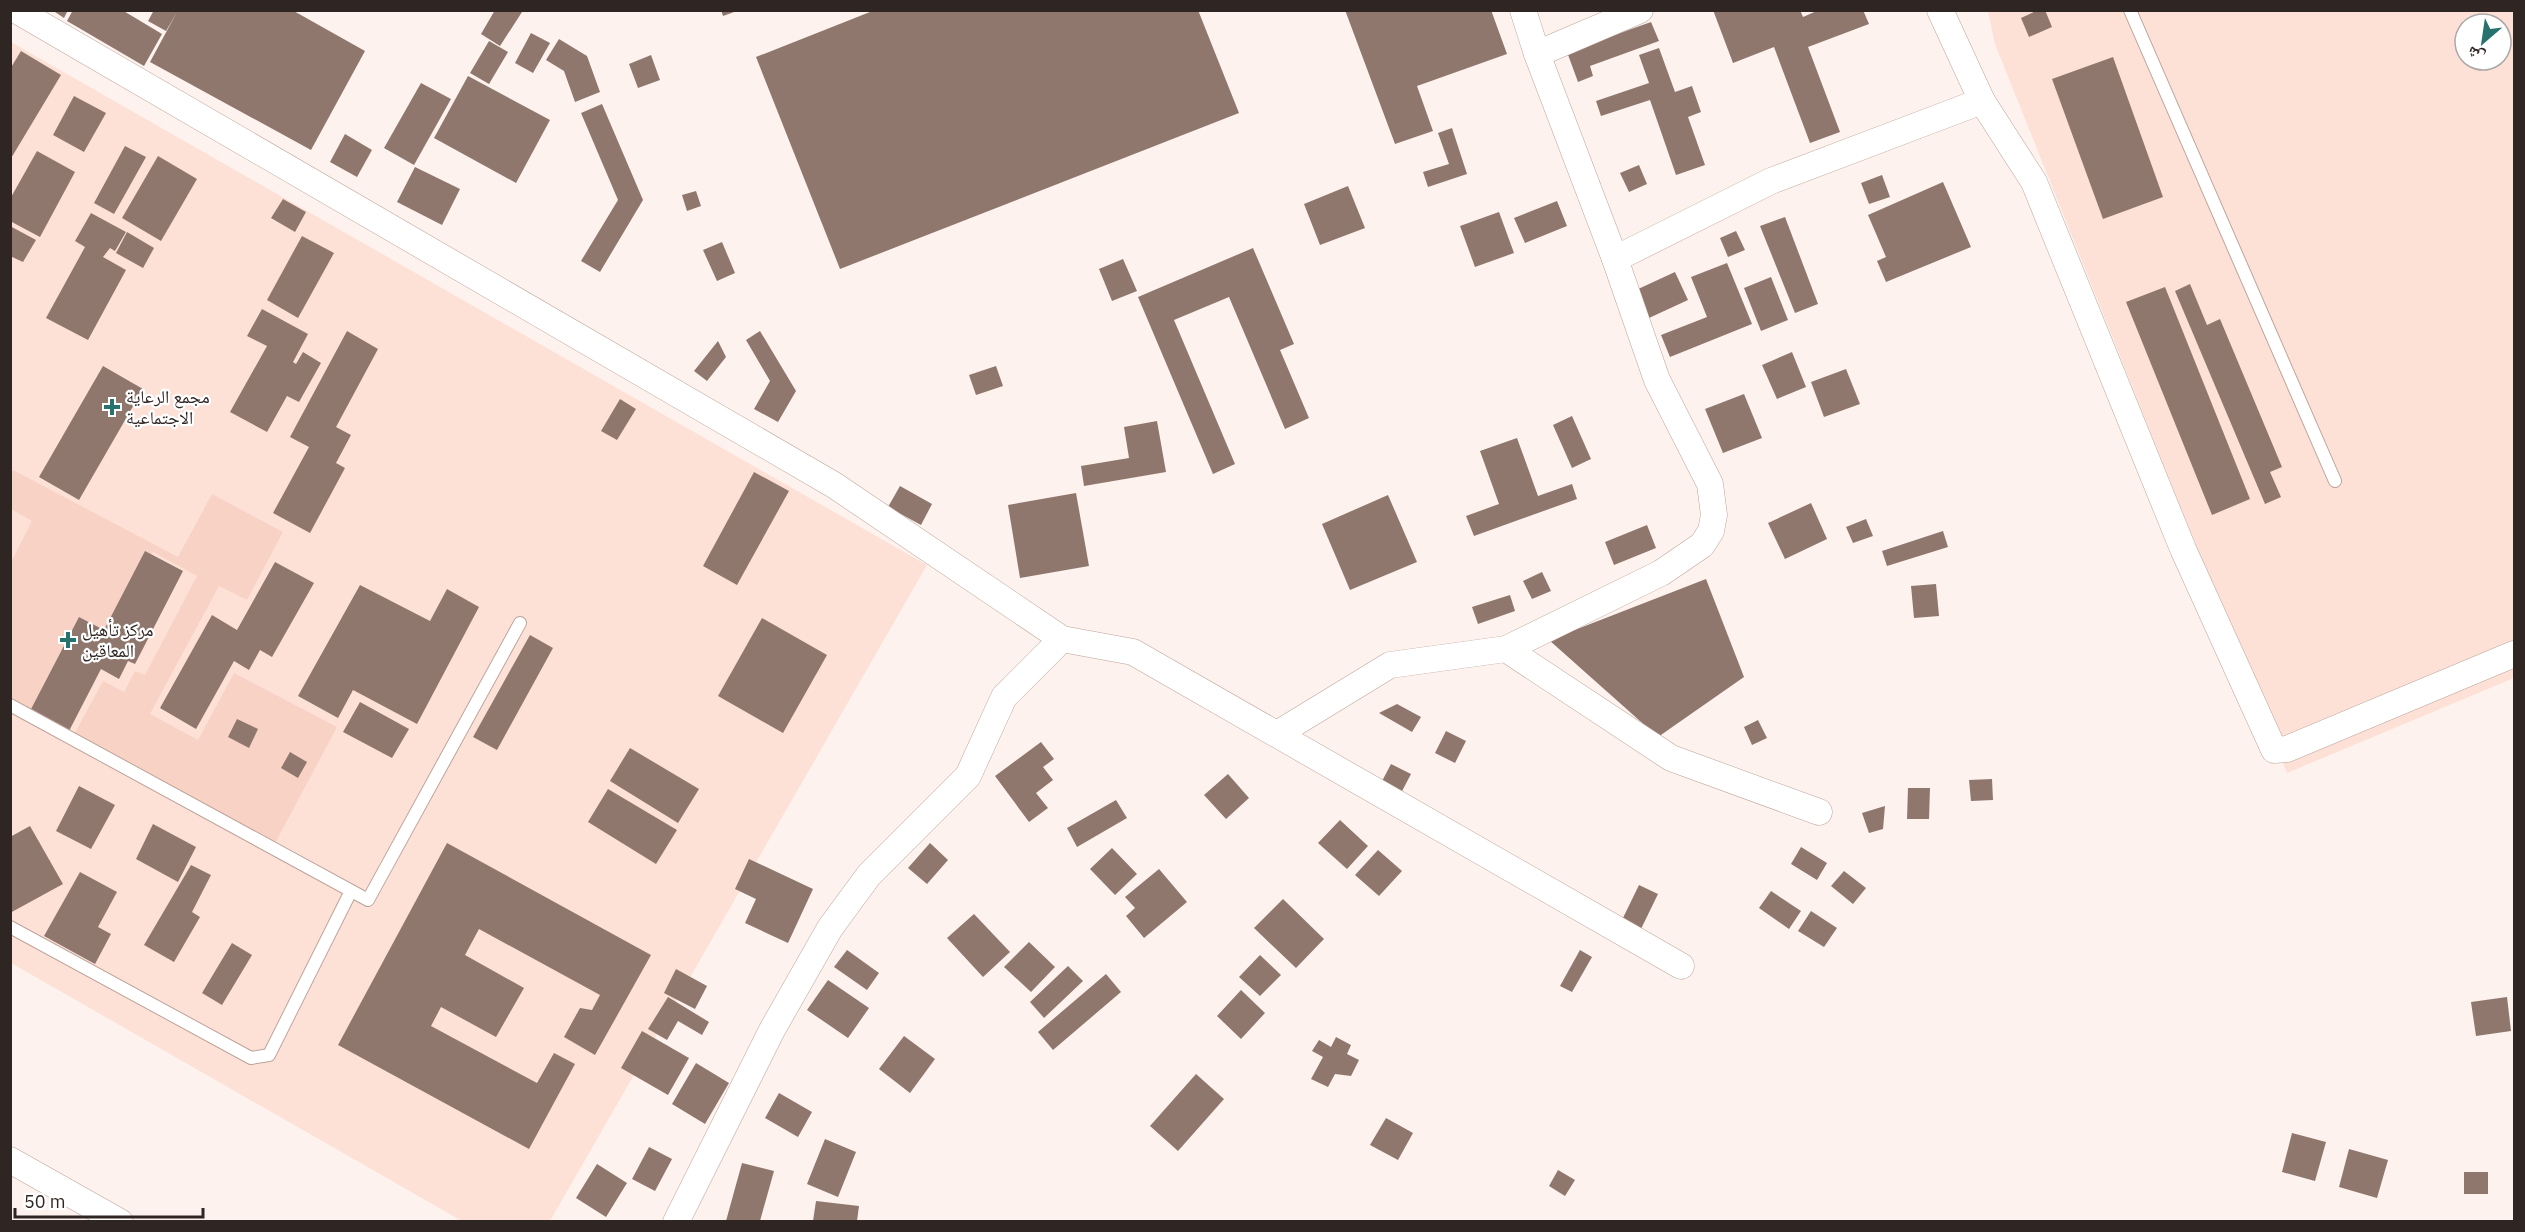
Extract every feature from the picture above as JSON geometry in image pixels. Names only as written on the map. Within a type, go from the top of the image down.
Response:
[{"type":"street","points":[[16,10],[834,485],[1062,639],[1133,652],[1681,966]]},
{"type":"street","points":[[1277,734],[1390,665],[1506,649],[1661,573],[1702,545],[1711,531],[1714,515],[1710,484],[1657,380],[1615,259],[1537,54],[1523,10]]},
{"type":"street","points":[[1537,54],[1640,10]]},
{"type":"street","points":[[1940,10],[1982,101],[2034,182],[2183,549],[2274,750],[2287,749],[2514,654]]},
{"type":"street","points":[[1615,259],[1771,181],[1982,101]]},
{"type":"street","points":[[676,1221],[772,1030],[830,928],[870,875],[968,776],[1004,697],[1062,639]]},
{"type":"street","points":[[1506,649],[1671,758],[1819,812]]},
{"type":"street","points":[[10,1160],[120,1221]]},
{"type":"lane","points":[[2130,10],[2335,481]]},
{"type":"lane","points":[[10,705],[368,900],[520,623]]},
{"type":"lane","points":[[10,927],[251,1058],[269,1055],[278,1042],[296,998],[351,891]]},
{"type":"shaded area","points":[[1988,11],[2514,11],[2514,678],[2287,773],[1995,44]]},
{"type":"shaded area","points":[[11,42],[927,565],[550,1221],[462,1221],[11,963]]},
{"type":"shaded area","points":[[13,470],[178,557],[212,494],[283,532],[247,600],[219,586],[150,714],[198,740],[234,673],[337,727],[272,849],[70,742],[103,681],[124,692],[135,671],[145,675],[197,576],[153,552],[108,636],[34,710],[11,698],[11,562],[32,521],[11,509],[10,475]]},
{"type":"building","points":[[52,10],[68,10],[64,18]]},
{"type":"building","points":[[73,10],[122,10],[162,34],[144,66],[67,21]]},
{"type":"building","points":[[154,10],[292,10],[365,51],[311,150],[150,62],[177,12],[166,31],[148,21]]},
{"type":"building","points":[[495,10],[522,12],[500,46],[481,34]]},
{"type":"building","points":[[721,10],[737,10],[737,11],[723,16]]},
{"type":"building","points":[[875,10],[1198,10],[1239,113],[840,269],[756,57]]},
{"type":"building","points":[[1345,10],[1491,10],[1507,54],[1417,86],[1433,131],[1395,144]]},
{"type":"building","points":[[1713,10],[1800,10],[1803,17],[1819,10],[1863,10],[1869,24],[1808,47],[1840,132],[1810,143],[1774,47],[1733,63]]},
{"type":"building","points":[[2038,10],[2045,10],[2052,27],[2029,37],[2021,18]]},
{"type":"building","points":[[1651,22],[1659,41],[1590,66],[1593,76],[1578,82],[1567,52]]},
{"type":"building","points":[[531,33],[550,43],[533,73],[515,63]]},
{"type":"building","points":[[559,39],[587,56],[600,92],[575,102],[564,71],[546,60]]},
{"type":"building","points":[[489,41],[508,52],[489,84],[470,73]]},
{"type":"building","points":[[1659,48],[1675,92],[1692,86],[1701,112],[1688,117],[1705,165],[1676,175],[1650,100],[1601,116],[1596,101],[1649,83],[1639,55]]},
{"type":"building","points":[[21,51],[61,75],[10,160],[10,69]]},
{"type":"building","points":[[651,55],[660,80],[638,88],[629,64]]},
{"type":"building","points":[[2113,57],[2163,197],[2103,219],[2052,79]]},
{"type":"building","points":[[468,76],[550,120],[516,183],[434,138]]},
{"type":"building","points":[[421,83],[451,99],[414,165],[384,148]]},
{"type":"building","points":[[74,96],[106,113],[84,152],[53,135]]},
{"type":"building","points":[[602,104],[643,200],[600,272],[581,261],[618,200],[581,113]]},
{"type":"building","points":[[1452,128],[1467,174],[1428,187],[1423,172],[1449,164],[1438,133]]},
{"type":"building","points":[[345,134],[372,150],[357,177],[330,162]]},
{"type":"building","points":[[125,146],[146,157],[114,214],[94,203]]},
{"type":"building","points":[[37,151],[75,172],[40,237],[10,221],[10,199]]},
{"type":"building","points":[[158,156],[197,179],[161,241],[122,218]]},
{"type":"building","points":[[1639,165],[1647,184],[1629,192],[1620,173]]},
{"type":"building","points":[[415,167],[460,189],[442,225],[397,202]]},
{"type":"building","points":[[1882,175],[1890,197],[1869,204],[1861,183]]},
{"type":"building","points":[[1943,182],[1971,247],[1886,282],[1877,261],[1886,257],[1868,215]]},
{"type":"building","points":[[1348,186],[1365,228],[1320,245],[1304,204]]},
{"type":"building","points":[[696,191],[701,206],[687,211],[682,195]]},
{"type":"building","points":[[283,199],[306,212],[295,232],[271,218]]},
{"type":"building","points":[[1557,201],[1567,226],[1525,243],[1514,218]]},
{"type":"building","points":[[1499,212],[1514,253],[1475,267],[1460,226]]},
{"type":"building","points":[[91,213],[126,232],[115,251],[110,248],[103,257],[126,270],[88,340],[46,318],[85,247],[75,241]]},
{"type":"building","points":[[1785,217],[1818,304],[1795,313],[1760,226]]},
{"type":"building","points":[[10,226],[36,240],[23,262],[10,256]]},
{"type":"building","points":[[1736,231],[1745,250],[1728,257],[1720,238]]},
{"type":"building","points":[[127,232],[154,248],[143,268],[116,253]]},
{"type":"building","points":[[302,236],[334,253],[298,318],[267,300]]},
{"type":"building","points":[[722,242],[735,273],[717,281],[703,250]]},
{"type":"building","points":[[1253,248],[1294,344],[1280,350],[1309,418],[1285,429],[1229,297],[1174,320],[1235,464],[1213,474],[1138,297]]},
{"type":"building","points":[[1123,259],[1137,291],[1112,301],[1099,269]]},
{"type":"building","points":[[1727,263],[1752,324],[1670,357],[1661,335],[1707,317],[1691,277]]},
{"type":"building","points":[[1675,272],[1688,300],[1649,318],[1636,290]]},
{"type":"building","points":[[1771,277],[1788,320],[1761,331],[1744,288]]},
{"type":"building","points":[[2190,284],[2207,325],[2220,319],[2282,467],[2270,472],[2281,497],[2265,504],[2175,291]]},
{"type":"building","points":[[2165,287],[2250,499],[2212,515],[2126,302]]},
{"type":"building","points":[[262,309],[308,334],[293,362],[296,364],[303,352],[321,363],[299,402],[287,396],[267,432],[230,412],[267,346],[247,336]]},
{"type":"building","points":[[347,331],[378,349],[336,427],[351,435],[336,463],[345,468],[310,533],[273,513],[309,447],[290,437]]},
{"type":"building","points":[[760,331],[796,391],[778,422],[754,409],[770,381],[746,340]]},
{"type":"building","points":[[718,341],[726,357],[707,381],[694,371]]},
{"type":"building","points":[[1792,352],[1806,387],[1777,399],[1762,365]]},
{"type":"building","points":[[103,366],[143,389],[79,500],[39,477]]},
{"type":"building","points":[[996,366],[1003,386],[976,395],[969,375]]},
{"type":"building","points":[[1846,369],[1860,404],[1824,417],[1811,382]]},
{"type":"building","points":[[1744,394],[1762,438],[1723,453],[1705,409]]},
{"type":"building","points":[[620,399],[636,409],[617,440],[601,431]]},
{"type":"building","points":[[1572,416],[1591,459],[1572,468],[1553,425]]},
{"type":"building","points":[[1157,421],[1166,472],[1084,486],[1081,466],[1129,458],[1124,427]]},
{"type":"building","points":[[1517,438],[1538,496],[1572,484],[1577,499],[1474,536],[1466,516],[1499,504],[1480,451]]},
{"type":"building","points":[[754,472],[789,491],[737,585],[703,566]]},
{"type":"building","points":[[900,486],[932,504],[921,525],[888,507]]},
{"type":"building","points":[[1076,493],[1089,566],[1020,578],[1008,505]]},
{"type":"building","points":[[1388,495],[1417,562],[1350,590],[1322,524]]},
{"type":"building","points":[[1811,503],[1827,539],[1785,559],[1768,523]]},
{"type":"building","points":[[1866,519],[1873,536],[1853,543],[1846,527]]},
{"type":"building","points":[[1647,525],[1656,548],[1614,565],[1605,542]]},
{"type":"building","points":[[1943,531],[1948,547],[1887,566],[1882,551]]},
{"type":"building","points":[[145,551],[183,571],[135,664],[128,661],[119,679],[101,669],[69,731],[30,711],[79,617],[104,630]]},
{"type":"building","points":[[275,562],[314,583],[272,657],[260,650],[249,670],[234,661],[196,729],[160,708],[212,615],[237,630]]},
{"type":"building","points":[[1542,572],[1551,591],[1532,599],[1523,581]]},
{"type":"building","points":[[1706,579],[1744,677],[1658,737],[1549,640]]},
{"type":"building","points":[[1936,584],[1939,616],[1914,618],[1911,586]]},
{"type":"building","points":[[360,585],[430,621],[447,589],[479,607],[417,724],[353,690],[338,718],[298,696]]},
{"type":"building","points":[[1510,595],[1515,611],[1478,624],[1472,607]]},
{"type":"building","points":[[762,618],[827,655],[783,733],[718,696]]},
{"type":"building","points":[[530,635],[553,648],[497,750],[473,737]]},
{"type":"building","points":[[360,702],[409,729],[392,758],[343,732]]},
{"type":"building","points":[[1397,704],[1421,717],[1412,732],[1379,713]]},
{"type":"building","points":[[237,719],[258,729],[249,748],[228,737]]},
{"type":"building","points":[[1758,720],[1767,738],[1752,745],[1744,727]]},
{"type":"building","points":[[1446,731],[1466,741],[1455,763],[1435,753]]},
{"type":"building","points":[[1041,742],[1054,759],[1043,767],[1053,780],[1036,793],[1048,808],[1029,822],[995,776]]},
{"type":"building","points":[[630,748],[699,789],[678,823],[610,781]]},
{"type":"building","points":[[290,752],[307,762],[298,778],[281,768]]},
{"type":"building","points":[[1391,764],[1411,774],[1400,795],[1380,785]]},
{"type":"building","points":[[1228,774],[1249,798],[1226,819],[1204,795]]},
{"type":"building","points":[[1992,779],[1993,800],[1971,801],[1969,780]]},
{"type":"building","points":[[79,786],[115,805],[91,849],[56,831]]},
{"type":"building","points":[[1908,788],[1930,788],[1929,819],[1907,819]]},
{"type":"building","points":[[608,789],[677,830],[656,864],[588,822]]},
{"type":"building","points":[[1116,800],[1127,818],[1077,847],[1067,828]]},
{"type":"building","points":[[1885,806],[1883,829],[1869,833],[1862,813]]},
{"type":"building","points":[[1340,820],[1368,846],[1347,869],[1318,843]]},
{"type":"building","points":[[153,824],[196,847],[178,882],[136,859]]},
{"type":"building","points":[[30,826],[63,884],[10,913],[10,837]]},
{"type":"building","points":[[447,843],[651,955],[595,1055],[564,1037],[580,1008],[592,1010],[600,995],[479,929],[465,955],[524,988],[496,1037],[441,1007],[431,1026],[537,1083],[554,1053],[575,1064],[529,1149],[338,1045]]},
{"type":"building","points":[[930,843],[948,860],[927,884],[908,868]]},
{"type":"building","points":[[1801,847],[1827,863],[1817,880],[1791,864]]},
{"type":"building","points":[[1112,848],[1137,874],[1115,895],[1090,869]]},
{"type":"building","points":[[1378,850],[1402,871],[1379,896],[1355,875]]},
{"type":"building","points":[[749,859],[813,889],[788,943],[745,923],[756,899],[735,889]]},
{"type":"building","points":[[191,865],[211,875],[192,912],[200,917],[174,962],[144,945]]},
{"type":"building","points":[[1159,869],[1187,902],[1144,938],[1126,916],[1135,908],[1125,897]]},
{"type":"building","points":[[1844,871],[1866,888],[1853,904],[1831,886]]},
{"type":"building","points":[[80,872],[117,892],[98,927],[111,934],[95,964],[44,936]]},
{"type":"building","points":[[1639,885],[1658,894],[1640,931],[1621,922]]},
{"type":"building","points":[[1771,891],[1801,911],[1789,929],[1759,908]]},
{"type":"building","points":[[1283,899],[1324,939],[1296,968],[1254,928]]},
{"type":"building","points":[[1811,911],[1837,928],[1824,947],[1798,931]]},
{"type":"building","points":[[974,914],[1010,952],[983,977],[947,938]]},
{"type":"building","points":[[1029,942],[1055,967],[1031,992],[1004,967]]},
{"type":"building","points":[[232,943],[252,955],[222,1005],[202,993]]},
{"type":"building","points":[[847,950],[879,973],[867,990],[834,967]]},
{"type":"building","points":[[1580,950],[1592,957],[1572,992],[1560,986]]},
{"type":"building","points":[[1260,955],[1281,975],[1260,996],[1239,977]]},
{"type":"building","points":[[1068,966],[1083,981],[1044,1018],[1030,1002]]},
{"type":"building","points":[[676,969],[707,986],[695,1009],[664,993]]},
{"type":"building","points":[[1106,974],[1121,992],[1053,1050],[1038,1032]]},
{"type":"building","points":[[828,980],[869,1008],[848,1038],[807,1010]]},
{"type":"building","points":[[1241,990],[1265,1013],[1241,1039],[1217,1016]]},
{"type":"building","points":[[668,997],[709,1022],[702,1035],[678,1021],[667,1040],[648,1029]]},
{"type":"building","points":[[2507,997],[2511,1031],[2476,1036],[2471,1002]]},
{"type":"building","points":[[642,1031],[689,1058],[668,1095],[621,1068]]},
{"type":"building","points":[[904,1036],[935,1059],[910,1093],[879,1069]]},
{"type":"building","points":[[1336,1037],[1351,1045],[1347,1054],[1359,1060],[1351,1076],[1335,1074],[1328,1087],[1311,1079],[1323,1057],[1312,1051],[1319,1040],[1331,1047]]},
{"type":"building","points":[[696,1063],[729,1083],[705,1124],[672,1104]]},
{"type":"building","points":[[1196,1074],[1224,1099],[1178,1151],[1150,1126]]},
{"type":"building","points":[[779,1093],[812,1112],[798,1137],[765,1118]]},
{"type":"building","points":[[1386,1118],[1413,1133],[1398,1160],[1370,1145]]},
{"type":"building","points":[[2292,1133],[2326,1142],[2315,1181],[2282,1172]]},
{"type":"building","points":[[825,1139],[856,1152],[838,1197],[807,1184]]},
{"type":"building","points":[[649,1147],[672,1159],[655,1191],[632,1179]]},
{"type":"building","points":[[2349,1149],[2388,1160],[2377,1198],[2339,1187]]},
{"type":"building","points":[[742,1163],[774,1171],[760,1221],[726,1221]]},
{"type":"building","points":[[597,1164],[627,1183],[606,1217],[576,1198]]},
{"type":"building","points":[[1558,1170],[1575,1180],[1565,1196],[1549,1186]]},
{"type":"building","points":[[2464,1172],[2488,1172],[2488,1194],[2464,1194]]},
{"type":"building","points":[[816,1201],[859,1206],[857,1221],[813,1221]]},
{"type":"place","name":"مجمع الرعاية الاجتماعية","points":[[112,407]]},
{"type":"place","name":"مركز تأهيل المعاقين","points":[[68,640]]}]
